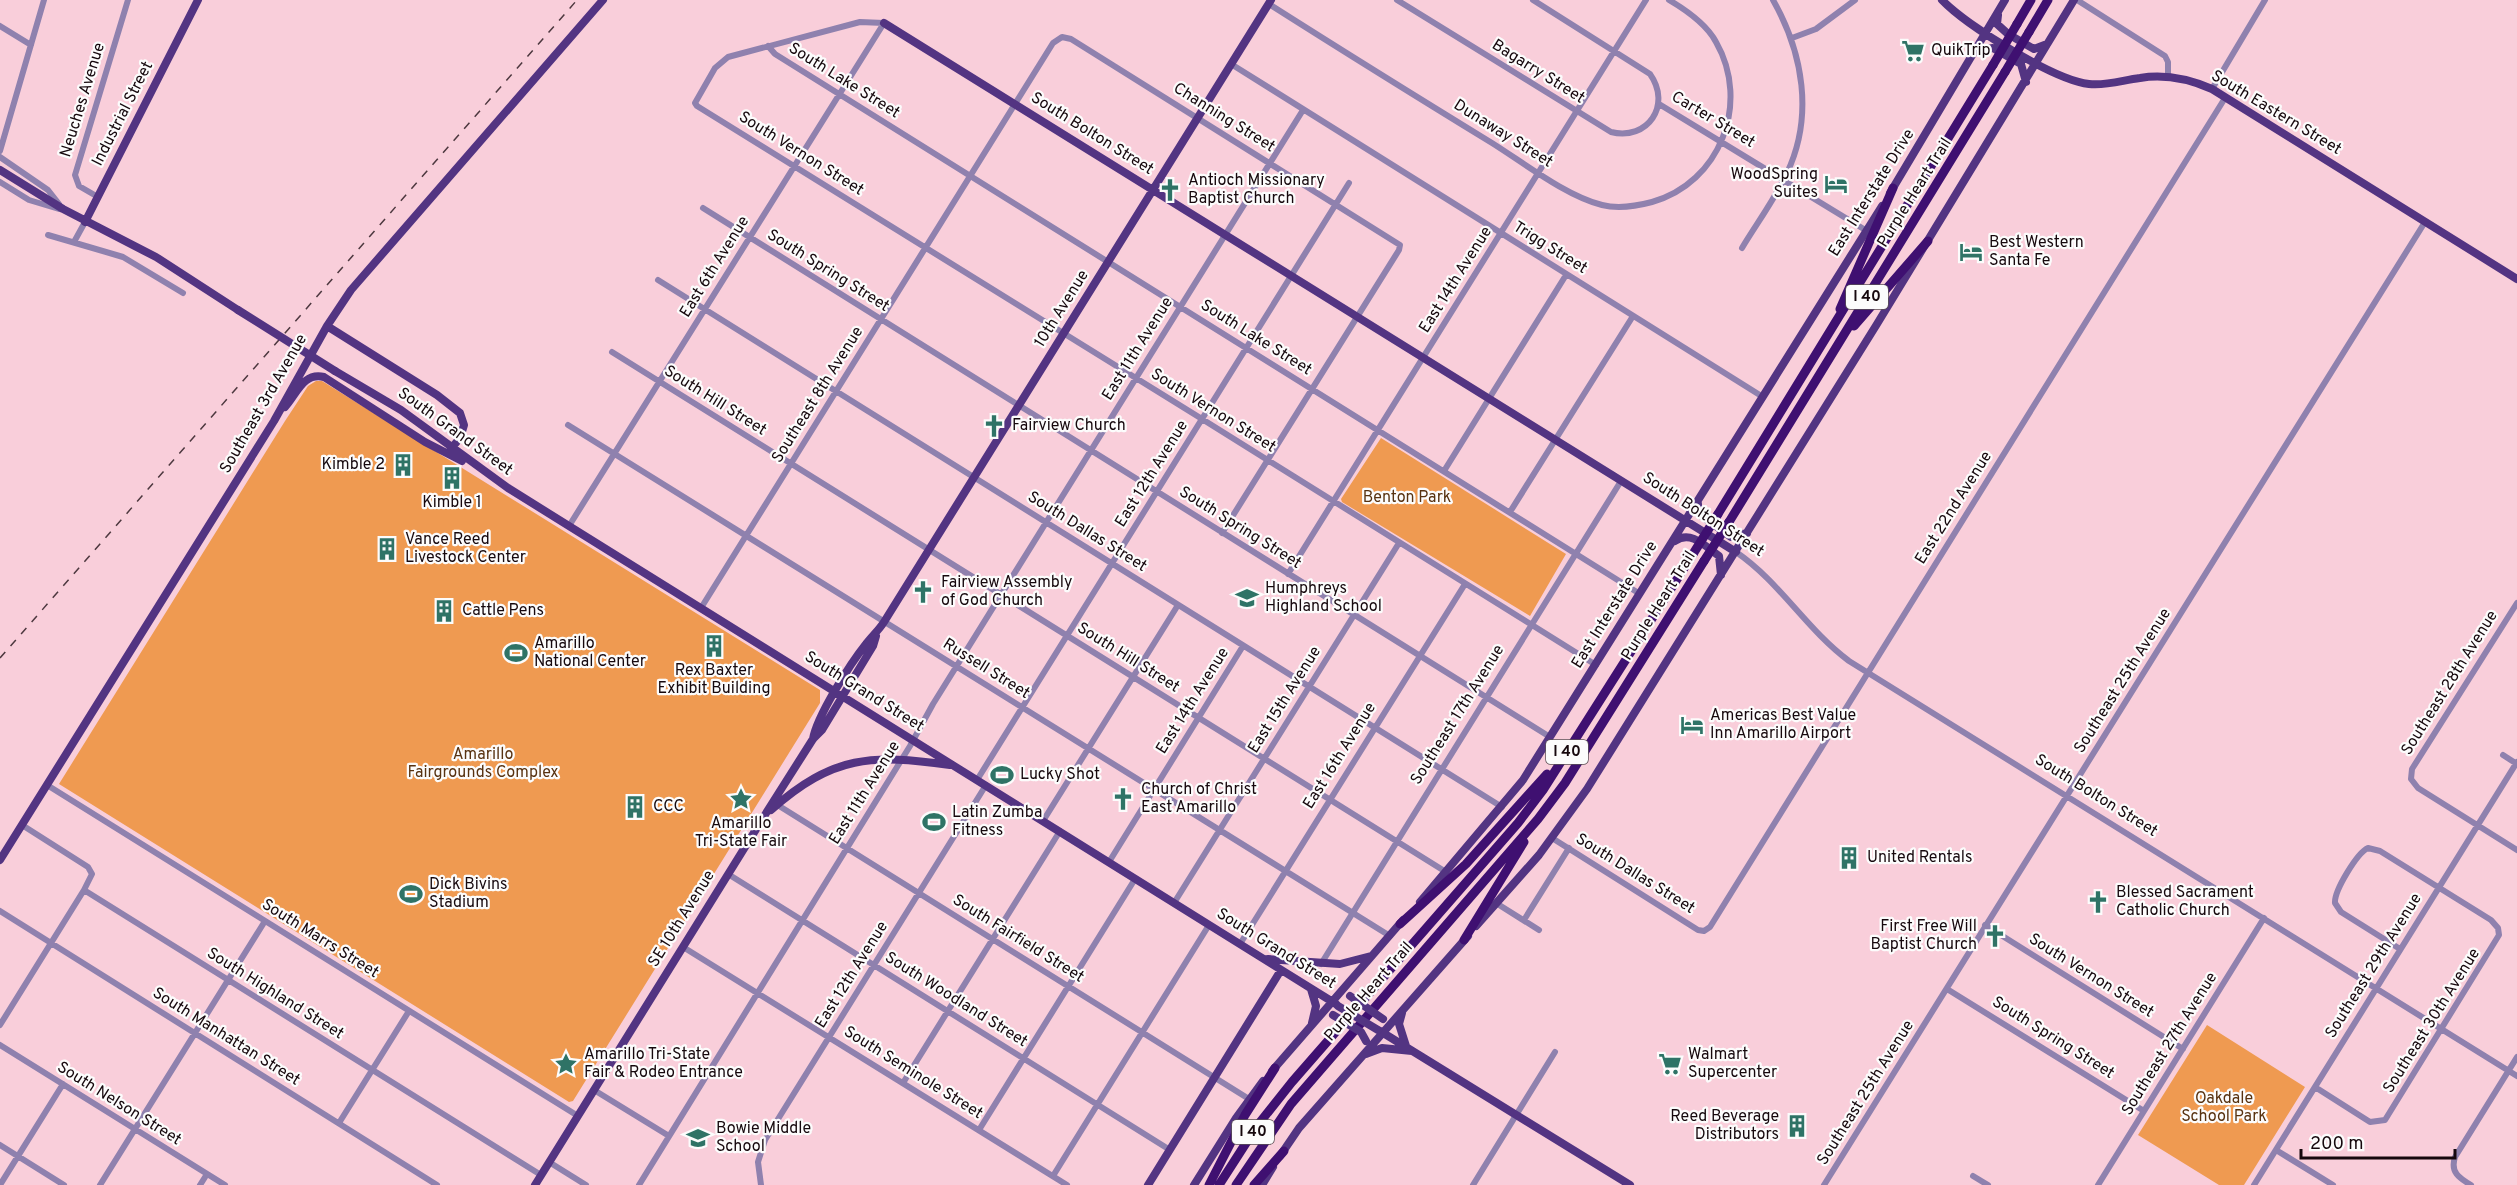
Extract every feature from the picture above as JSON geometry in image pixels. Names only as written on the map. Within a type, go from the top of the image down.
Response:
[{"type":"highway","name":"Purple Heart Trail","points":[[1220,1185],[1273,1106],[1420,933],[1518,823],[1577,737],[1831,331],[1994,65],[2031,0]]},
{"type":"highway","name":"Purple Heart Trail","points":[[1236,1185],[1291,1104],[1548,806],[1571,773],[1953,161],[2048,0]]},
{"type":"highway","points":[[1831,331],[1893,188]]},
{"type":"highway","points":[[1838,344],[1928,241]]},
{"type":"highway","points":[[1400,924],[1466,864],[1543,779],[1577,737]]},
{"type":"highway","points":[[1464,940],[1548,806]]},
{"type":"highway","points":[[1209,1185],[1245,1115],[1275,1068]]},
{"type":"highway","points":[[1254,1185],[1284,1151]]},
{"type":"main road","name":"Industrial Street","points":[[85,222],[198,0]]},
{"type":"main road","name":"Southeast 3rd Avenue","points":[[0,860],[278,413],[327,326],[368,266],[603,0]]},
{"type":"main road","name":"South Eastern Street","points":[[1942,0],[1960,17],[2062,76],[2089,84],[2168,77],[2212,89],[2517,279]]},
{"type":"main road","name":"East Interstate Drive","points":[[1194,1185],[1249,1099],[1321,1015],[1335,1004],[1351,981],[1502,807],[1550,737],[1893,188],[2005,0]]},
{"type":"main road","points":[[1262,1185],[1299,1128],[1381,1031],[1395,1019],[1552,838],[1587,789],[1736,552],[2075,0]]},
{"type":"main road","name":"10th Avenue","points":[[813,739],[822,730],[866,644],[884,622],[1270,2]]},
{"type":"main road","points":[[2000,9],[1997,24],[2000,28],[2034,49],[2048,44]]},
{"type":"main road","name":"South Bolton Street","points":[[884,23],[1736,552]]},
{"type":"main road","points":[[1975,51],[1993,48],[2020,64],[2026,82]]},
{"type":"main road","name":"South Grand Street","points":[[0,170],[85,222],[156,257],[335,371],[375,392],[475,466],[569,526],[1335,1004],[1518,1113],[1630,1185]]},
{"type":"main road","points":[[327,326],[437,395],[460,413],[464,425],[452,448],[443,452]]},
{"type":"main road","points":[[278,413],[293,398],[303,382],[316,375],[339,386],[443,452],[475,466]]},
{"type":"main road","points":[[1698,501],[1698,513],[1701,518],[1731,537],[1748,532]]},
{"type":"main road","points":[[1672,543],[1684,536],[1690,536],[1719,556],[1721,575]]},
{"type":"main road","points":[[820,682],[826,697],[822,715]]},
{"type":"main road","name":"10th Avenue","points":[[813,739],[815,726],[839,694]]},
{"type":"main road","points":[[775,804],[813,739]]},
{"type":"main road","points":[[775,804],[811,779],[831,769],[861,760],[902,758],[954,765]]},
{"type":"main road","points":[[790,776],[800,781],[811,779]]},
{"type":"main road","name":"SE 10th Avenue","points":[[578,1116],[764,816],[775,804]]},
{"type":"main road","points":[[1263,959],[1340,964],[1374,954]]},
{"type":"main road","points":[[1148,1185],[1281,970]]},
{"type":"main road","points":[[1351,981],[1350,996],[1383,1019],[1395,1019]]},
{"type":"main road","points":[[1310,988],[1316,1006],[1311,1027]]},
{"type":"main road","points":[[1364,1053],[1382,1048],[1410,1049],[1399,1024],[1404,1008]]},
{"type":"main road","points":[[1321,1015],[1333,1015],[1361,1032],[1366,1041],[1364,1053]]},
{"type":"main road","points":[[535,1185],[578,1116]]},
{"type":"street","points":[[0,151],[44,0]]},
{"type":"street","name":"Neuches Avenue","points":[[98,197],[79,186],[75,175],[128,0]]},
{"type":"street","name":"Bagarry Street","points":[[1397,0],[1611,132],[1626,134],[1644,128],[1654,118],[1659,104]]},
{"type":"street","name":"Carter Street","points":[[1533,0],[1650,74],[1657,88],[1659,104],[1866,231]]},
{"type":"street","name":"East 14th Avenue","points":[[1288,574],[1646,0]]},
{"type":"street","points":[[1669,0],[1707,30],[1725,60],[1731,99],[1722,142]]},
{"type":"street","points":[[1742,248],[1784,180],[1794,154],[1802,116],[1801,76],[1792,38],[1773,0]]},
{"type":"street","points":[[1792,38],[1816,29],[1854,0]]},
{"type":"street","points":[[2075,0],[2165,56],[2168,63],[2168,77]]},
{"type":"street","points":[[2212,89],[2265,0]]},
{"type":"street","name":"Dunaway Street","points":[[1270,2],[1538,173],[1604,206],[1646,203],[1682,189],[1705,169],[1722,142]]},
{"type":"street","points":[[768,46],[860,22],[884,23]]},
{"type":"street","name":"East 6th Avenue","points":[[569,526],[884,23]]},
{"type":"street","points":[[0,26],[31,45]]},
{"type":"street","name":"Southeast 8th Avenue","points":[[701,608],[1053,43],[1062,37]]},
{"type":"street","name":"Channing Street","points":[[1062,37],[1071,39],[1400,245],[1357,317]]},
{"type":"street","name":"South Vernon Street","points":[[768,46],[721,61],[694,103],[1596,665]]},
{"type":"street","name":"South Lake Street","points":[[768,46],[775,54],[1641,594]]},
{"type":"street","name":"Trigg Street","points":[[1231,64],[1763,397]]},
{"type":"street","name":"East 22nd Avenue","points":[[1704,931],[1710,927],[2225,98]]},
{"type":"street","name":"East 11th Avenue","points":[[639,1185],[902,758],[956,666],[1303,110]]},
{"type":"street","points":[[0,157],[48,190],[63,209]]},
{"type":"street","points":[[0,182],[29,200],[63,209]]},
{"type":"street","name":"East 12th Avenue","points":[[977,780],[1349,183]]},
{"type":"street","name":"South Spring Street","points":[[703,208],[1550,737]]},
{"type":"street","name":"Industrial Street","points":[[74,242],[85,222]]},
{"type":"street","name":"Southeast 25th Avenue","points":[[1824,1185],[2425,222]]},
{"type":"street","points":[[48,235],[123,257],[183,293]]},
{"type":"street","points":[[1444,471],[1566,275]]},
{"type":"street","name":"South Dallas Street","points":[[658,280],[1502,807]]},
{"type":"street","points":[[1510,512],[1633,316]]},
{"type":"street","points":[[1222,533],[1357,317]]},
{"type":"street","name":"South Hill Street","points":[[612,352],[1446,872]]},
{"type":"street","name":"Russell Street","points":[[568,425],[1390,936]]},
{"type":"street","name":"Southeast 17th Avenue","points":[[1320,964],[1621,481]]},
{"type":"street","name":"East 15th Avenue","points":[[1174,903],[1399,543]]},
{"type":"street","name":"South Bolton Street","points":[[1736,552],[1773,581],[1835,650],[2517,1076]]},
{"type":"street","name":"East 16th Avenue","points":[[1240,944],[1465,584]]},
{"type":"street","name":"Southeast 28th Avenue","points":[[2478,826],[2418,788],[2411,779],[2412,769],[2517,603]]},
{"type":"street","points":[[1043,821],[1178,605]]},
{"type":"street","name":"East 14th Avenue","points":[[1108,862],[1243,646]]},
{"type":"street","points":[[2503,756],[2517,763]]},
{"type":"street","name":"Southeast 29th Avenue","points":[[2254,1185],[2517,763]]},
{"type":"street","name":"South Marrs Street","points":[[47,785],[578,1116]]},
{"type":"street","name":"East 12th Avenue","points":[[761,1185],[758,1161],[765,1140],[986,785]]},
{"type":"street","name":"South Fairfield Street","points":[[775,804],[1249,1099]]},
{"type":"street","points":[[0,1025],[92,879],[88,867],[22,825]]},
{"type":"street","points":[[2478,826],[2517,850]]},
{"type":"street","points":[[903,1083],[1060,831]]},
{"type":"street","name":"South Dallas Street","points":[[1552,838],[1698,930],[1704,931]]},
{"type":"street","points":[[1524,920],[1569,848]]},
{"type":"street","points":[[2400,949],[2341,912],[2334,903],[2342,884],[2360,855],[2368,848],[2380,851],[2439,887]]},
{"type":"street","name":"South Woodland Street","points":[[728,874],[1170,1150]]},
{"type":"street","points":[[978,1130],[1135,879]]},
{"type":"street","name":"Southeast 30th Avenue","points":[[2315,1087],[2370,1122],[2378,1123],[2388,1116],[2496,944],[2498,928],[2491,920],[2439,887]]},
{"type":"street","name":"South Highland Street","points":[[84,890],[541,1175]]},
{"type":"street","points":[[1496,903],[1539,930]]},
{"type":"street","name":"South Manhattan Street","points":[[0,911],[437,1185]]},
{"type":"street","name":"Southeast 27th Avenue","points":[[2098,1185],[2264,918]]},
{"type":"street","points":[[100,1185],[265,921]]},
{"type":"street","points":[[1053,1176],[1209,925]]},
{"type":"street","name":"South Vernon Street","points":[[1985,926],[2183,1049]]},
{"type":"street","name":"South Seminole Street","points":[[683,947],[1067,1185]]},
{"type":"street","name":"South Spring Street","points":[[1947,989],[2144,1111]]},
{"type":"street","points":[[339,1123],[409,1011]]},
{"type":"street","name":"South Nelson Street","points":[[0,1045],[225,1185]]},
{"type":"street","points":[[1473,1185],[1555,1052]]},
{"type":"street","points":[[2471,1185],[2453,1170],[2455,1157],[2517,1057]]},
{"type":"street","points":[[0,1185],[63,1084]]},
{"type":"street","points":[[594,1090],[669,1136]]},
{"type":"street","points":[[0,1145],[64,1185]]},
{"type":"street","points":[[2276,1150],[2333,1185]]},
{"type":"street","points":[[549,1162],[586,1185]]},
{"type":"street","points":[[200,1185],[207,1174]]},
{"type":"street","points":[[1973,1176],[1988,1185]]},
{"type":"green space","name":"Amarillo Fairgrounds Complex","points":[[316,381],[322,381],[820,690],[820,703],[573,1101],[569,1102],[59,784],[285,421],[308,386]]},
{"type":"green space","name":"Benton Park","points":[[1381,438],[1566,554],[1530,616],[1342,502],[1341,499]]},
{"type":"green space","name":"Oakdale School Park","points":[[2207,1025],[2305,1087],[2244,1185],[2219,1185],[2138,1135]]},
{"type":"railway","points":[[0,658],[577,0]]},
{"type":"place","name":"QuikTrip","points":[[1913,51]]},
{"type":"place","name":"WoodSpring Suites","points":[[1836,184]]},
{"type":"place","name":"Antioch Missionary Baptist Church","points":[[1170,190]]},
{"type":"place","name":"Best Western Santa Fe","points":[[1971,252]]},
{"type":"place","name":"Fairview Church","points":[[994,426]]},
{"type":"place","name":"Kimble 2","points":[[403,465]]},
{"type":"place","name":"Kimble 1","points":[[452,478]]},
{"type":"place","name":"Vance Reed Livestock Center","points":[[387,549]]},
{"type":"place","name":"Fairview Assembly of God Church","points":[[923,592]]},
{"type":"place","name":"Humphreys Highland School","points":[[1247,598]]},
{"type":"place","name":"Cattle Pens","points":[[444,611]]},
{"type":"place","name":"Rex Baxter Exhibit Building","points":[[714,646]]},
{"type":"place","name":"Amarillo National Center","points":[[516,653]]},
{"type":"place","name":"Americas Best Value Inn Amarillo Airport","points":[[1692,725]]},
{"type":"place","name":"Lucky Shot","points":[[1002,775]]},
{"type":"place","name":"Amarillo Tri-State Fair","points":[[741,799]]},
{"type":"place","name":"Church of Christ East Amarillo","points":[[1123,799]]},
{"type":"place","name":"CCC","points":[[635,807]]},
{"type":"place","name":"Latin Zumba Fitness","points":[[934,822]]},
{"type":"place","name":"United Rentals","points":[[1849,858]]},
{"type":"place","name":"Dick Bivins Stadium","points":[[411,894]]},
{"type":"place","name":"Blessed Sacrament Catholic Church","points":[[2098,902]]},
{"type":"place","name":"First Free Will Baptist Church","points":[[1995,936]]},
{"type":"place","name":"Amarillo Tri-State Fair & Rodeo Entrance","points":[[566,1064]]},
{"type":"place","name":"Walmart Supercenter","points":[[1670,1064]]},
{"type":"place","name":"Reed Beverage Distributors","points":[[1797,1126]]},
{"type":"place","name":"Bowie Middle School","points":[[698,1138]]}]
